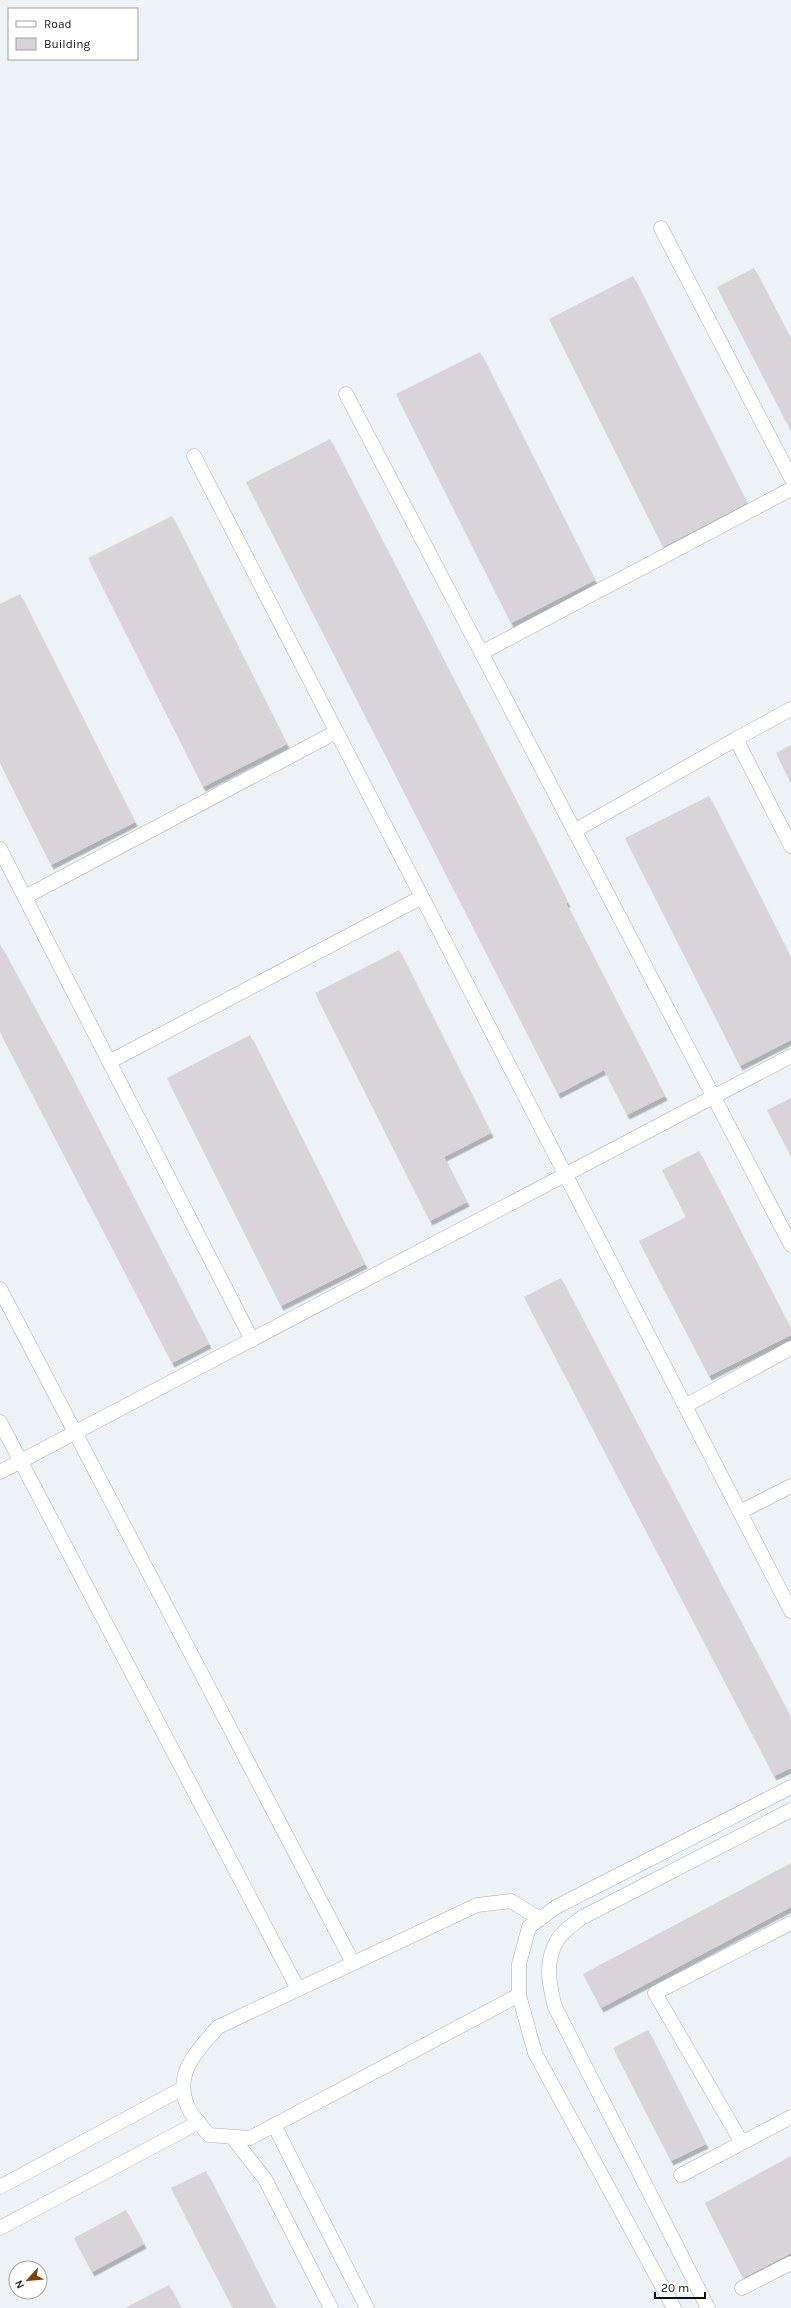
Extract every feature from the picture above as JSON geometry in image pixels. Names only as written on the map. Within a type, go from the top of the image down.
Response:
[{"type":"street","points":[[661,228],[791,478]]},
{"type":"street","points":[[346,394],[791,1245]]},
{"type":"street","points":[[194,456],[791,1611]]},
{"type":"street","points":[[481,653],[791,489]]},
{"type":"street","points":[[574,831],[791,709]]},
{"type":"street","points":[[25,897],[336,732]]},
{"type":"street","points":[[736,739],[791,846]]},
{"type":"street","points":[[0,849],[252,1340]]},
{"type":"street","points":[[109,1062],[422,897]]},
{"type":"street","points":[[0,1472],[791,1056]]},
{"type":"street","points":[[0,1289],[353,1963]]},
{"type":"street","points":[[685,1406],[791,1348]]},
{"type":"street","points":[[0,1422],[298,1989]]},
{"type":"street","points":[[740,1512],[791,1486]]},
{"type":"street","points":[[674,2308],[535,2053],[519,1995],[519,1964],[529,1927],[556,1907],[791,1787]]},
{"type":"street","points":[[708,2308],[555,2007],[549,1982],[550,1961],[558,1939],[582,1918],[791,1810]]},
{"type":"street","points":[[519,1995],[250,2138],[209,2135],[187,2106],[183,2088],[190,2059],[218,2027],[477,1905],[511,1901],[540,1919]]},
{"type":"street","points":[[742,2143],[655,1993],[791,1923]]},
{"type":"street","points":[[0,2187],[183,2088]]},
{"type":"street","points":[[681,2175],[791,2117]]},
{"type":"street","points":[[0,2228],[199,2122]]},
{"type":"street","points":[[274,2126],[366,2308]]},
{"type":"street","points":[[232,2137],[265,2180],[331,2308]]},
{"type":"street","points":[[742,2288],[791,2262]]},
{"type":"building","points":[[754,268],[791,339],[791,431],[717,287]]},
{"type":"building","points":[[633,276],[747,503],[663,547],[549,319]]},
{"type":"building","points":[[480,352],[595,580],[511,623],[396,394]]},
{"type":"building","points":[[330,439],[545,857],[568,903],[566,903],[665,1096],[627,1115],[604,1070],[558,1094],[246,482]]},
{"type":"building","points":[[172,516],[287,744],[203,787],[88,558]]},
{"type":"building","points":[[20,594],[135,822],[51,865],[0,763],[0,604]]},
{"type":"building","points":[[791,745],[791,783],[776,753]]},
{"type":"building","points":[[709,796],[791,958],[791,1040],[740,1066],[625,838]]},
{"type":"building","points":[[0,944],[64,1062],[209,1344],[172,1363],[0,1032]]},
{"type":"building","points":[[399,950],[491,1133],[444,1157],[467,1202],[430,1221],[315,993]]},
{"type":"building","points":[[250,1035],[365,1264],[281,1306],[167,1078]]},
{"type":"building","points":[[791,1098],[791,1156],[767,1110]]},
{"type":"building","points":[[699,1151],[791,1329],[791,1335],[709,1376],[639,1241],[686,1217],[662,1170]]},
{"type":"building","points":[[561,1278],[791,1718],[791,1768],[774,1776],[524,1297]]},
{"type":"building","points":[[791,1863],[791,1907],[601,2008],[583,1974]]},
{"type":"building","points":[[648,2030],[706,2144],[671,2161],[613,2048]]},
{"type":"building","points":[[791,2156],[791,2253],[743,2278],[705,2203]]},
{"type":"building","points":[[206,2171],[276,2308],[233,2308],[198,2241],[171,2188]]},
{"type":"building","points":[[126,2210],[144,2244],[92,2272],[74,2238]]},
{"type":"building","points":[[169,2285],[181,2308],[125,2308]]}]
